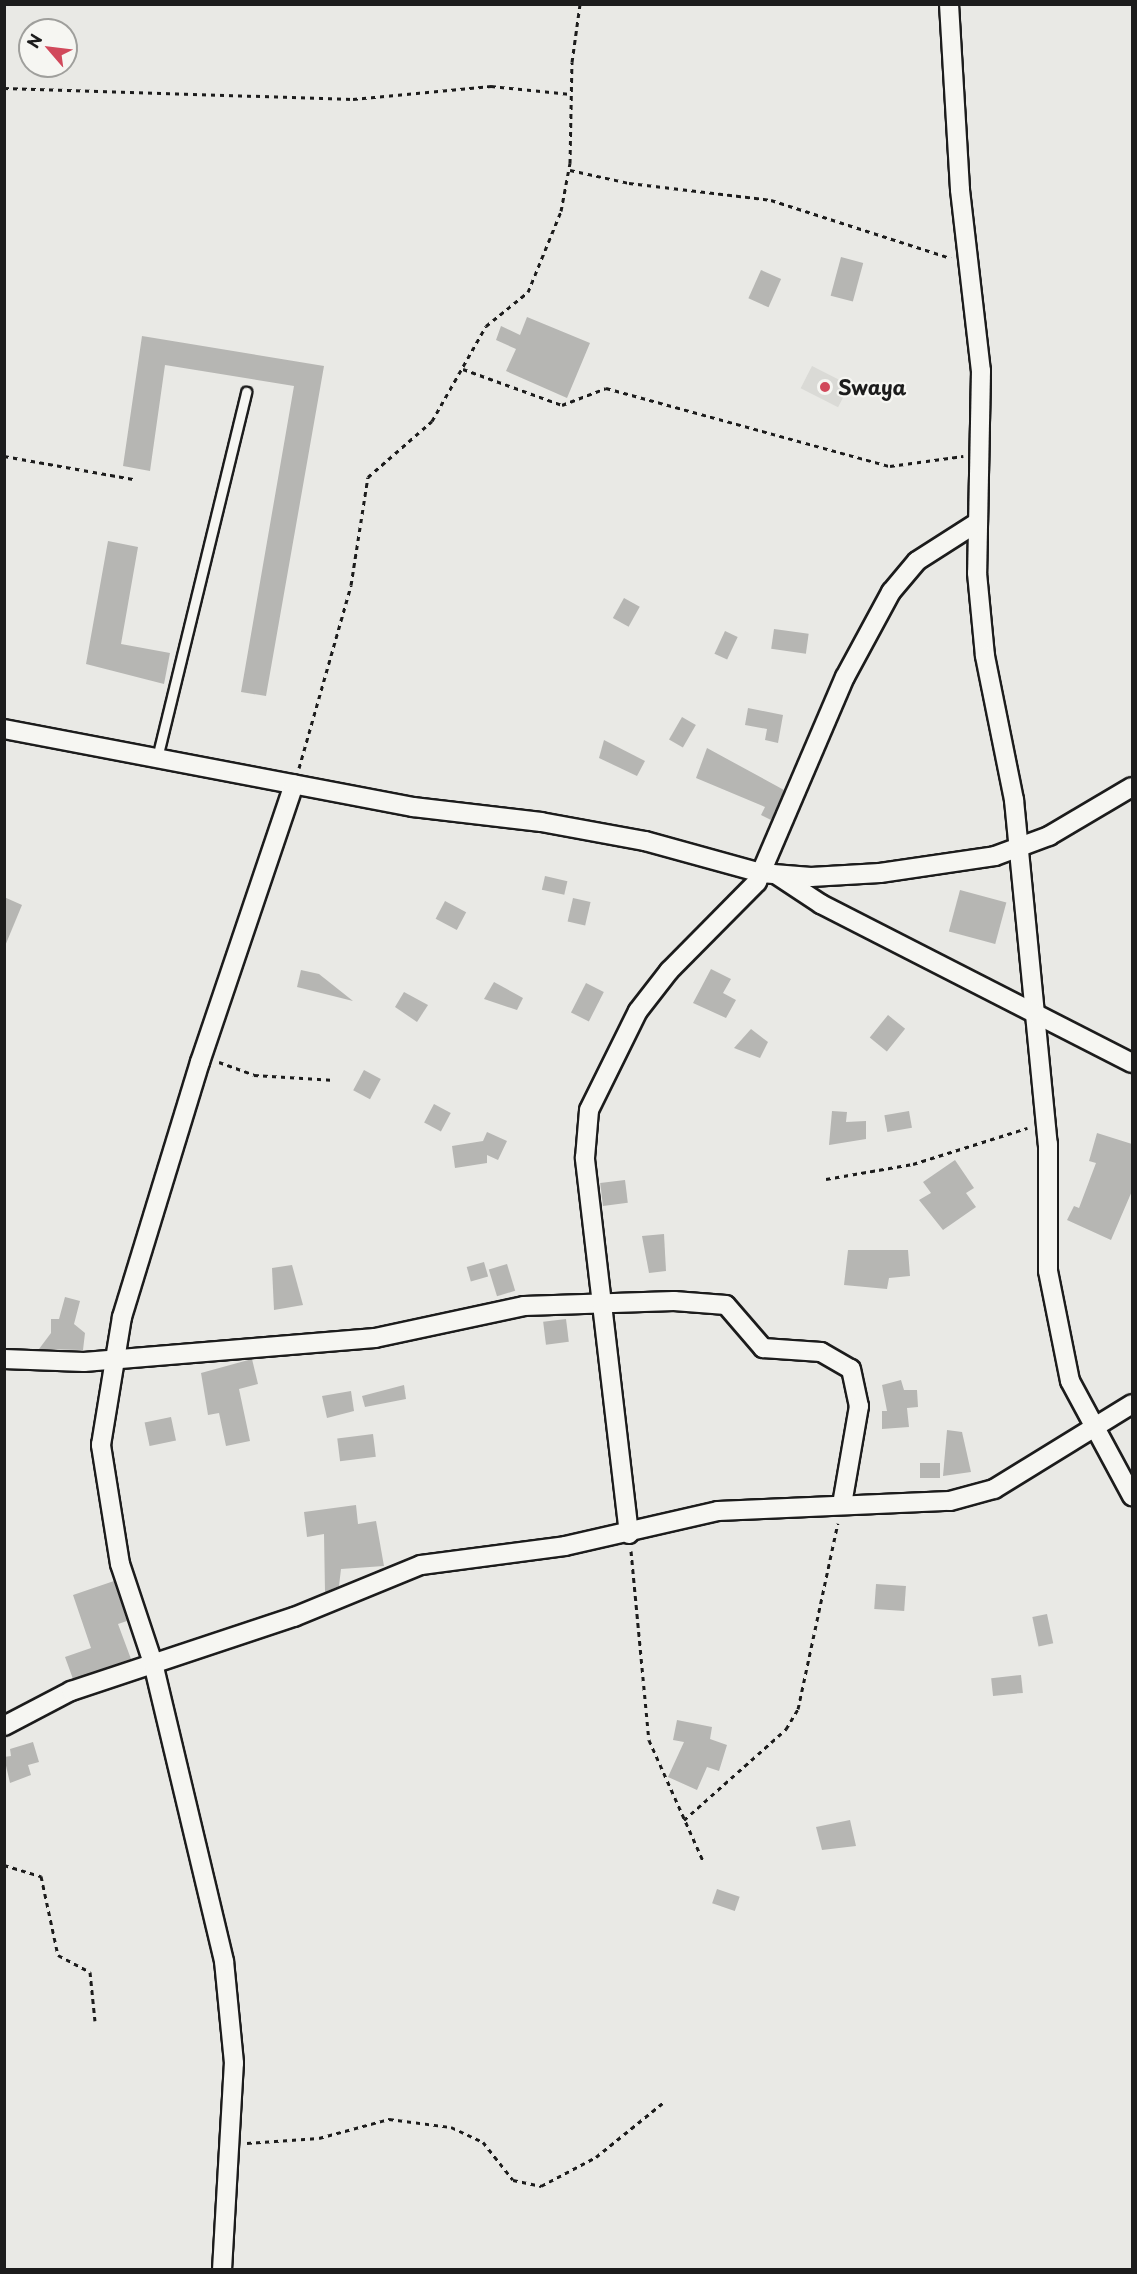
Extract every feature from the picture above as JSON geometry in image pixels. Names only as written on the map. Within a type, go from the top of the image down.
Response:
[{"type":"street","points":[[949,4],[956,148],[972,266],[981,371],[978,522],[986,656],[1018,850],[1046,1122],[1045,1227],[1054,1313],[1070,1381],[1092,1429],[1132,1496]]},
{"type":"street","points":[[629,1534],[605,1304],[585,1158],[589,1110],[638,1011],[669,971],[769,874],[845,677],[891,592],[925,555],[978,522]]},
{"type":"street","points":[[4,729],[294,784],[622,837],[769,874],[880,873],[1018,850],[1132,788]]},
{"type":"street","points":[[222,2270],[234,2063],[224,1961],[153,1663],[120,1564],[101,1469],[111,1360],[200,1062],[294,784]]},
{"type":"street","points":[[769,874],[821,904],[1132,1063]]},
{"type":"street","points":[[4,1359],[111,1360],[396,1335],[506,1307],[605,1304],[726,1305],[762,1348],[821,1352],[845,1362],[859,1406],[842,1504]]},
{"type":"street","points":[[4,1726],[71,1691],[294,1617],[422,1565],[629,1534],[718,1511],[950,1501],[994,1488],[1132,1404]]},
{"type":"lane","points":[[158,758],[246,392]]},
{"type":"path","points":[[294,784],[351,585],[368,477],[432,422],[486,326],[528,292],[561,211],[570,170],[571,94],[580,4]]},
{"type":"path","points":[[4,88],[354,99],[491,86],[571,94]]},
{"type":"path","points":[[570,170],[805,208],[972,266]]},
{"type":"path","points":[[463,369],[562,405],[606,388],[890,466],[980,453]]},
{"type":"path","points":[[4,456],[133,479]]},
{"type":"path","points":[[200,1062],[225,1063],[254,1076],[335,1080]]},
{"type":"path","points":[[826,1179],[913,1164],[1046,1122]]},
{"type":"path","points":[[684,1820],[786,1729],[798,1709],[842,1504]]},
{"type":"path","points":[[629,1534],[649,1740],[703,1861]]},
{"type":"path","points":[[4,1865],[32,1872],[46,1887],[56,1951],[64,1961],[88,1968],[95,2021]]},
{"type":"path","points":[[228,2145],[310,2139],[397,2119],[465,2130],[483,2142],[513,2180],[541,2186],[596,2157],[664,2102]]},
{"type":"shaded area","name":"Swaya","points":[[812,366],[849,385],[838,407],[801,388]]},
{"type":"building","points":[[841,257],[863,263],[853,302],[831,296]]},
{"type":"building","points":[[761,270],[781,279],[768,307],[748,298]]},
{"type":"building","points":[[527,317],[590,343],[567,398],[506,371],[516,349],[496,340],[501,326],[520,335]]},
{"type":"building","points":[[142,336],[324,366],[266,696],[241,692],[294,386],[165,365],[150,471],[123,466]]},
{"type":"building","points":[[108,541],[138,547],[121,644],[170,653],[164,684],[86,664]]},
{"type":"building","points":[[624,598],[640,607],[629,627],[613,618]]},
{"type":"building","points":[[774,629],[809,634],[806,654],[771,649]]},
{"type":"building","points":[[725,631],[738,637],[727,660],[714,654]]},
{"type":"building","points":[[748,708],[783,715],[778,743],[765,740],[767,729],[745,725]]},
{"type":"building","points":[[682,717],[696,725],[683,748],[669,740]]},
{"type":"building","points":[[604,740],[645,761],[637,776],[599,758]]},
{"type":"building","points":[[707,748],[784,790],[771,820],[761,815],[765,807],[696,778]]},
{"type":"building","points":[[545,876],[567,881],[564,895],[542,890]]},
{"type":"building","points":[[960,890],[1006,902],[995,944],[949,932]]},
{"type":"building","points":[[4,897],[22,905],[5,946],[4,946]]},
{"type":"building","points":[[573,898],[591,902],[585,925],[568,921]]},
{"type":"building","points":[[445,901],[466,912],[457,930],[436,919]]},
{"type":"building","points":[[711,969],[731,979],[723,993],[736,1000],[726,1018],[693,1003]]},
{"type":"building","points":[[301,970],[319,974],[353,1001],[297,987]]},
{"type":"building","points":[[494,982],[523,998],[517,1010],[484,999]]},
{"type":"building","points":[[586,983],[604,992],[589,1021],[571,1012]]},
{"type":"building","points":[[404,992],[428,1005],[417,1022],[395,1007]]},
{"type":"building","points":[[888,1015],[905,1029],[887,1051],[870,1038]]},
{"type":"building","points":[[751,1029],[768,1042],[760,1058],[734,1048]]},
{"type":"building","points":[[364,1070],[381,1079],[370,1099],[353,1090]]},
{"type":"building","points":[[434,1104],[451,1113],[441,1131],[424,1123]]},
{"type":"building","points":[[832,1111],[847,1112],[846,1122],[866,1121],[866,1139],[829,1145]]},
{"type":"building","points":[[909,1111],[912,1128],[887,1132],[884,1115]]},
{"type":"building","points":[[487,1132],[507,1141],[498,1160],[487,1155],[487,1163],[455,1168],[452,1146],[483,1141]]},
{"type":"building","points":[[1097,1133],[1132,1144],[1132,1191],[1111,1240],[1067,1220],[1074,1206],[1079,1208],[1096,1163],[1089,1161]]},
{"type":"building","points":[[955,1160],[974,1188],[966,1193],[976,1207],[943,1230],[919,1200],[931,1193],[923,1182]]},
{"type":"building","points":[[625,1180],[628,1203],[603,1206],[600,1183]]},
{"type":"building","points":[[664,1234],[666,1271],[649,1273],[642,1236]]},
{"type":"building","points":[[848,1250],[908,1250],[910,1276],[889,1278],[887,1289],[844,1285]]},
{"type":"building","points":[[484,1262],[488,1276],[471,1281],[467,1267]]},
{"type":"building","points":[[507,1264],[515,1291],[497,1296],[489,1270]]},
{"type":"building","points":[[292,1265],[303,1305],[274,1310],[272,1268]]},
{"type":"building","points":[[65,1297],[80,1301],[74,1324],[85,1333],[83,1350],[39,1349],[51,1333],[51,1319],[59,1319]]},
{"type":"building","points":[[566,1319],[569,1342],[546,1345],[543,1322]]},
{"type":"building","points":[[252,1359],[258,1384],[239,1389],[250,1441],[226,1446],[219,1413],[208,1415],[201,1373]]},
{"type":"building","points":[[901,1380],[904,1390],[917,1390],[918,1407],[907,1408],[909,1427],[882,1429],[882,1411],[887,1411],[882,1385]]},
{"type":"building","points":[[404,1385],[406,1399],[365,1407],[362,1396]]},
{"type":"building","points":[[351,1391],[354,1411],[327,1418],[322,1396]]},
{"type":"building","points":[[171,1417],[176,1440],[150,1446],[145,1423]]},
{"type":"building","points":[[947,1430],[962,1432],[971,1472],[943,1476]]},
{"type":"building","points":[[373,1434],[376,1457],[340,1461],[337,1438]]},
{"type":"building","points":[[920,1463],[940,1463],[940,1478],[920,1478]]},
{"type":"building","points":[[356,1505],[358,1524],[376,1521],[384,1566],[341,1569],[339,1586],[325,1592],[324,1534],[307,1537],[304,1512]]},
{"type":"building","points":[[114,1581],[127,1621],[118,1624],[131,1659],[73,1679],[65,1657],[91,1648],[73,1595]]},
{"type":"building","points":[[876,1584],[906,1586],[904,1611],[874,1609]]},
{"type":"building","points":[[1047,1614],[1053,1643],[1039,1646],[1032,1617]]},
{"type":"building","points":[[1021,1675],[1023,1693],[993,1696],[991,1678]]},
{"type":"building","points":[[677,1720],[712,1727],[710,1739],[727,1745],[719,1771],[707,1767],[697,1790],[668,1777],[684,1742],[673,1740]]},
{"type":"building","points":[[33,1742],[39,1762],[28,1765],[31,1775],[10,1783],[4,1757],[11,1756],[10,1749]]},
{"type":"building","points":[[850,1820],[856,1846],[822,1850],[816,1827]]},
{"type":"building","points":[[717,1889],[740,1897],[735,1911],[712,1903]]},
{"type":"place","name":"Swaya","points":[[825,387]]}]
